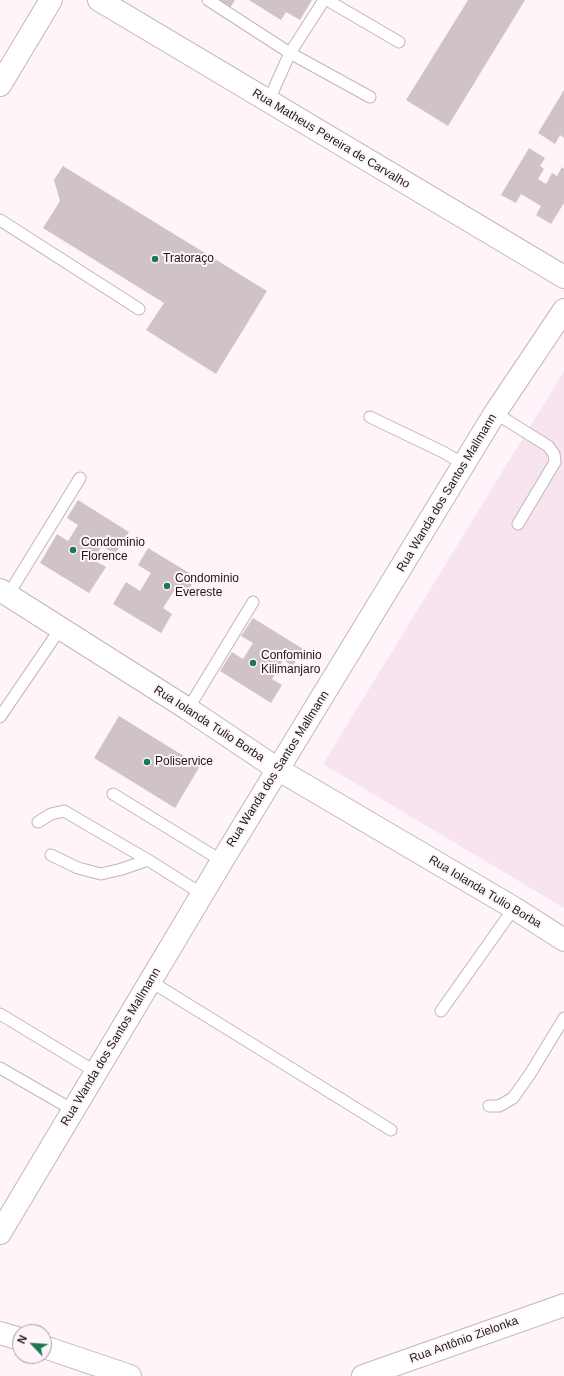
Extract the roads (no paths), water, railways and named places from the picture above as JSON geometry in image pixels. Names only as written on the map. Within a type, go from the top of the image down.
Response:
[{"type":"street","points":[[0,85],[52,0]]},
{"type":"street","name":"Rua Matheus Pereira de Carvalho","points":[[99,0],[564,278]]},
{"type":"street","name":"Rua Wanda dos Santos Mallmann","points":[[0,1233],[202,894],[465,465],[495,413],[564,310]]},
{"type":"street","name":"Rua Iolanda Tulio Borba","points":[[4,593],[188,709],[279,770],[514,908],[564,940]]},
{"type":"street","name":"Rua Antônio Zielonka","points":[[363,1376],[564,1305]]},
{"type":"street","points":[[0,1333],[12,1337]]},
{"type":"street","points":[[52,1350],[130,1376]]},
{"type":"lane","points":[[208,0],[290,53],[370,97]]},
{"type":"lane","points":[[268,102],[290,53],[326,0],[399,42]]},
{"type":"lane","points":[[0,220],[139,309]]},
{"type":"lane","points":[[495,413],[548,446],[554,454],[555,462],[518,524]]},
{"type":"lane","points":[[370,417],[443,452],[465,465]]},
{"type":"lane","points":[[4,593],[80,478]]},
{"type":"lane","points":[[188,709],[253,602]]},
{"type":"lane","points":[[0,717],[60,629]]},
{"type":"lane","points":[[113,794],[222,862]]},
{"type":"lane","points":[[38,822],[51,814],[64,811],[148,860],[202,894]]},
{"type":"lane","points":[[51,855],[78,868],[101,874],[122,869],[148,860]]},
{"type":"lane","points":[[441,1011],[514,908]]},
{"type":"lane","points":[[150,981],[391,1130]]},
{"type":"lane","points":[[0,1014],[96,1072]]},
{"type":"lane","points":[[489,1106],[499,1106],[513,1098],[530,1074],[564,1018]]},
{"type":"lane","points":[[0,1068],[73,1110]]},
{"type":"place","name":"Tratoraço","points":[[155,259]]},
{"type":"place","name":"Condominio Florence","points":[[73,550]]},
{"type":"place","name":"Condominio Evereste","points":[[167,586]]},
{"type":"place","name":"Confominio Kilimanjaro","points":[[253,663]]},
{"type":"place","name":"Poliservice","points":[[147,762]]}]
